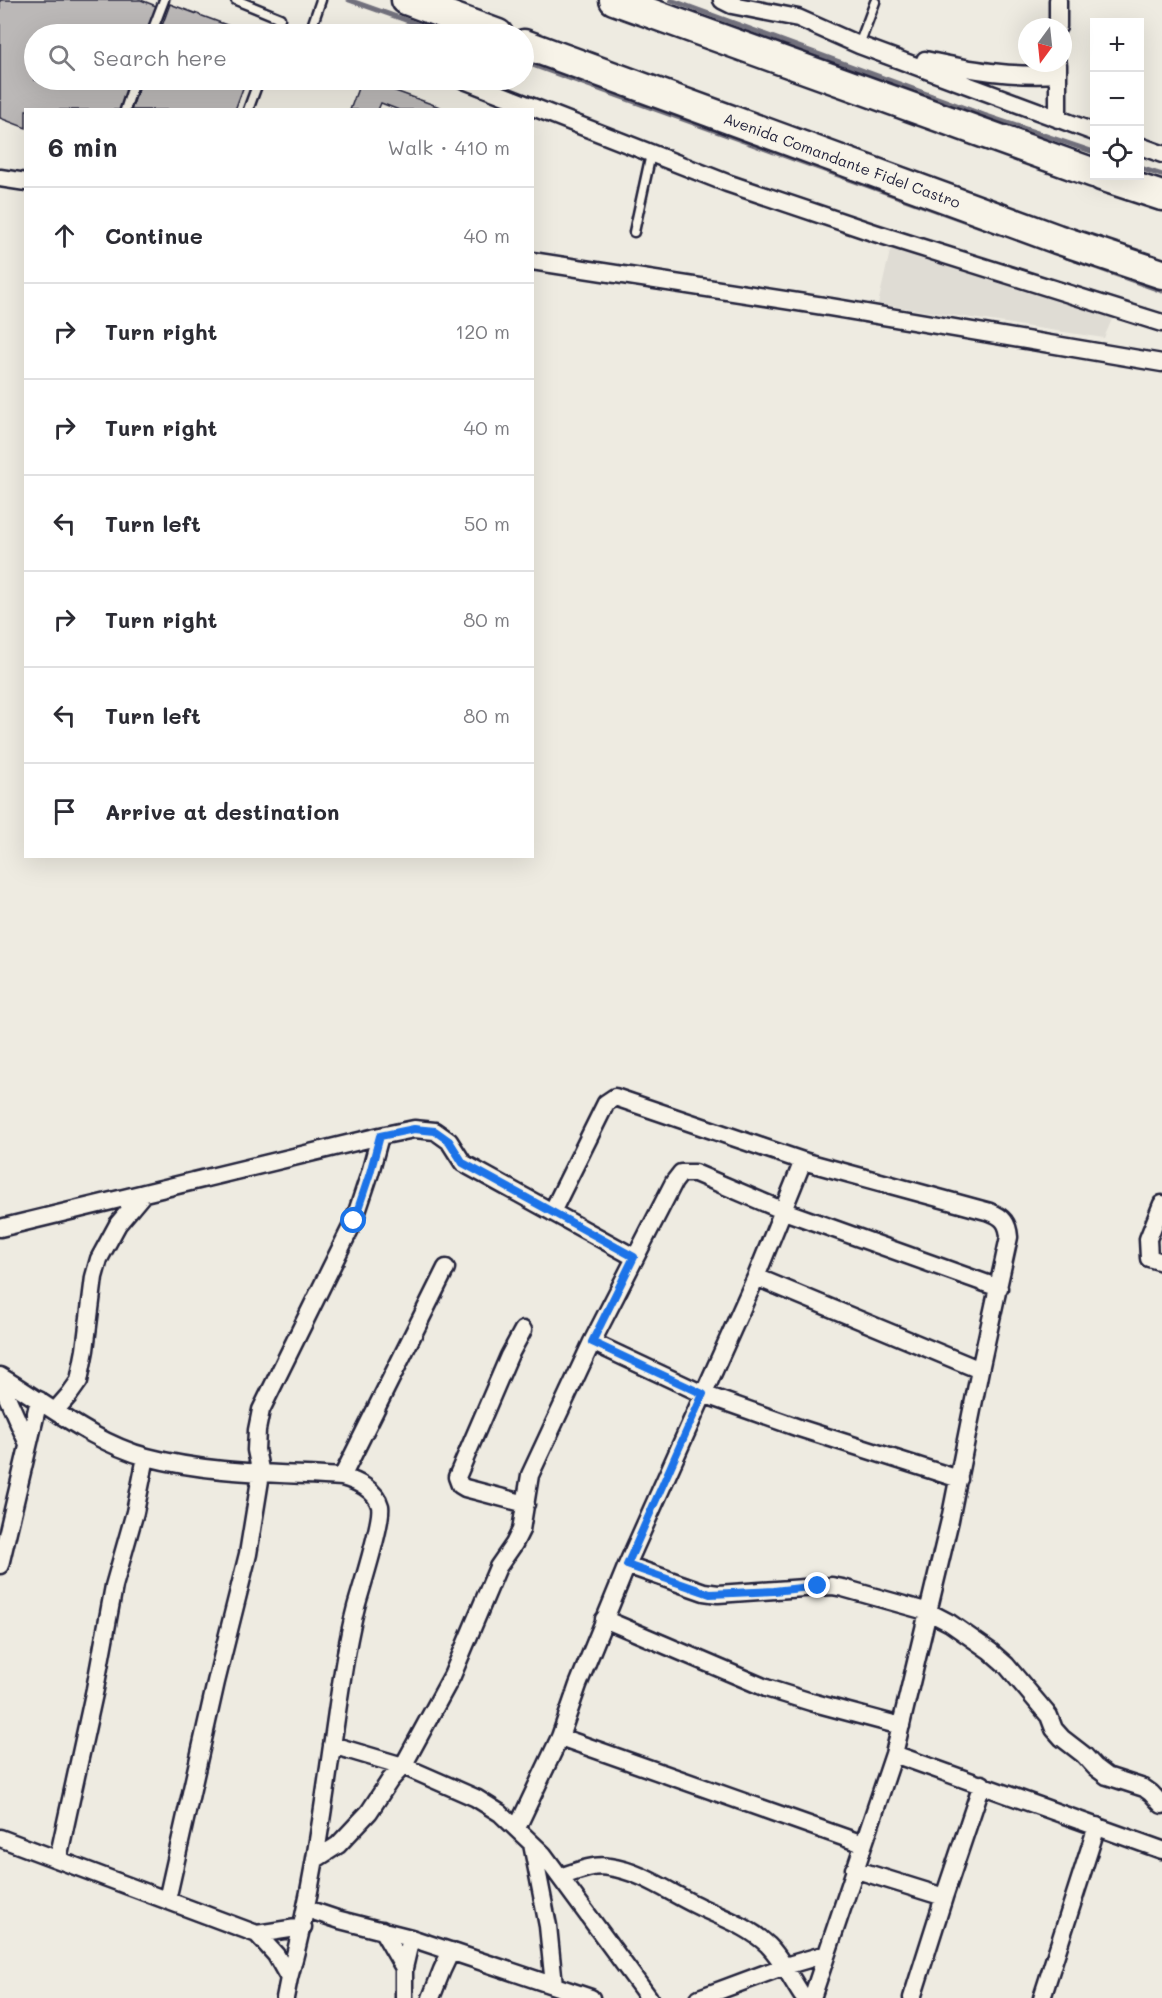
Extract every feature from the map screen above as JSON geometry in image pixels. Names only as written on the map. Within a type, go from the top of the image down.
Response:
[{"type":"highway","points":[[406,0],[471,24]]},
{"type":"highway","points":[[614,0],[1090,171]]},
{"type":"highway","name":"Avenida Comandante Fidel Castro","points":[[534,48],[1023,226],[1162,274]]},
{"type":"highway","points":[[1113,180],[1162,196]]},
{"type":"street","points":[[722,0],[798,18]]},
{"type":"street","points":[[762,0],[859,45],[1090,130]]},
{"type":"street","points":[[1058,0],[1058,18]]},
{"type":"street","points":[[859,45],[987,73],[1025,76],[1044,72]]},
{"type":"street","points":[[1058,72],[1058,119]]},
{"type":"street","points":[[489,90],[727,183],[874,233],[1162,323]]},
{"type":"street","points":[[1144,147],[1162,154]]},
{"type":"street","points":[[0,178],[24,182]]},
{"type":"street","points":[[534,261],[1162,363]]},
{"type":"street","points":[[552,1212],[606,1103],[615,1097],[803,1161],[998,1215],[1008,1227],[1009,1237],[959,1479],[894,1754],[812,1998]]},
{"type":"street","points":[[0,1228],[414,1129],[435,1131],[449,1141],[463,1163],[634,1257]]},
{"type":"street","points":[[167,1899],[248,1554],[261,1474],[256,1450],[261,1410],[354,1221],[380,1136]]},
{"type":"street","points":[[517,1828],[560,1737],[604,1619],[756,1277],[803,1161]]},
{"type":"street","points":[[316,1859],[338,1845],[358,1827],[390,1780],[403,1766],[452,1676],[498,1567],[514,1544],[520,1530],[530,1475],[634,1257],[681,1173],[687,1172],[704,1177],[784,1211],[999,1288]]},
{"type":"street","points":[[55,1411],[79,1381],[85,1350],[93,1277],[99,1259],[118,1224],[144,1193]]},
{"type":"street","points":[[1162,1204],[1148,1239],[1149,1258],[1162,1262]]},
{"type":"street","points":[[342,1477],[446,1268]]},
{"type":"street","points":[[756,1277],[980,1370]]},
{"type":"street","points":[[523,1330],[509,1356],[457,1477],[460,1485],[465,1488],[526,1504]]},
{"type":"street","points":[[592,1342],[703,1394],[799,1428],[959,1479]]},
{"type":"street","points":[[0,1379],[111,1443],[146,1457],[201,1467],[261,1474],[342,1477],[353,1480],[371,1492],[380,1505],[352,1623],[341,1681],[316,1859],[303,1928],[285,1998]]},
{"type":"street","points":[[0,1379],[28,1444]]},
{"type":"street","points":[[0,1565],[39,1400]]},
{"type":"street","points":[[58,1859],[95,1689],[114,1586],[135,1512],[146,1457]]},
{"type":"street","points":[[627,1565],[710,1594],[832,1586],[929,1612],[950,1623],[1006,1665],[1049,1716],[1054,1729],[1095,1767],[1107,1776],[1144,1788],[1162,1805]]},
{"type":"street","points":[[604,1619],[758,1685],[901,1726]]},
{"type":"street","points":[[560,1737],[863,1844]]},
{"type":"street","points":[[332,1745],[403,1766],[476,1798],[500,1814],[517,1828],[560,1877],[620,1962],[649,1998]]},
{"type":"street","points":[[894,1754],[1162,1850]]},
{"type":"street","points":[[912,1998],[982,1784]]},
{"type":"street","points":[[1042,1998],[1097,1826]]},
{"type":"street","points":[[0,1838],[257,1934],[276,1955],[289,1978]]},
{"type":"street","points":[[532,1844],[548,1926],[554,1985]]},
{"type":"street","points":[[560,1877],[590,1867],[608,1866],[628,1872],[739,1924],[770,1947],[785,1966],[804,1998]]},
{"type":"street","points":[[854,1869],[944,1897]]},
{"type":"street","points":[[307,1909],[411,1938],[591,1998]]},
{"type":"street","points":[[257,1934],[303,1928]]},
{"type":"street","points":[[382,1930],[404,1968]]},
{"type":"street","points":[[404,1998],[404,1968],[411,1938]]},
{"type":"street","points":[[431,1998],[451,1951]]},
{"type":"street","points":[[699,1998],[785,1966],[826,1954]]},
{"type":"lane","points":[[156,24],[164,0]]},
{"type":"lane","points":[[236,0],[280,18],[278,24]]},
{"type":"lane","points":[[313,24],[321,0]]},
{"type":"lane","points":[[859,45],[875,2]]},
{"type":"lane","points":[[125,108],[131,90]]},
{"type":"lane","points":[[249,108],[255,90]]},
{"type":"lane","points":[[633,232],[651,154]]},
{"type":"shaded area","points":[[891,247],[1113,317],[1104,338],[878,304]]},
{"type":"building","points":[[0,0],[141,0],[161,8],[155,24],[24,24],[24,90],[130,90],[123,108],[24,108],[24,127],[0,118]]},
{"type":"building","points":[[170,4],[224,24],[163,24]]},
{"type":"building","points":[[138,90],[242,90],[236,108],[132,108]]},
{"type":"building","points":[[357,90],[393,90],[442,108],[394,108],[381,103],[379,108],[351,108]]},
{"type":"waterway","points":[[349,0],[417,24]]},
{"type":"waterway","points":[[671,0],[984,115],[1090,151]]},
{"type":"waterway","points":[[534,66],[999,233]]},
{"type":"waterway","points":[[1144,169],[1162,175]]},
{"type":"waterway","points":[[1064,256],[1162,291]]},
{"type":"route","points":[[354,1221],[380,1136],[414,1129],[426,1129],[443,1135],[463,1163],[634,1257],[592,1342],[703,1394],[627,1565],[710,1594],[818,1586]]}]
